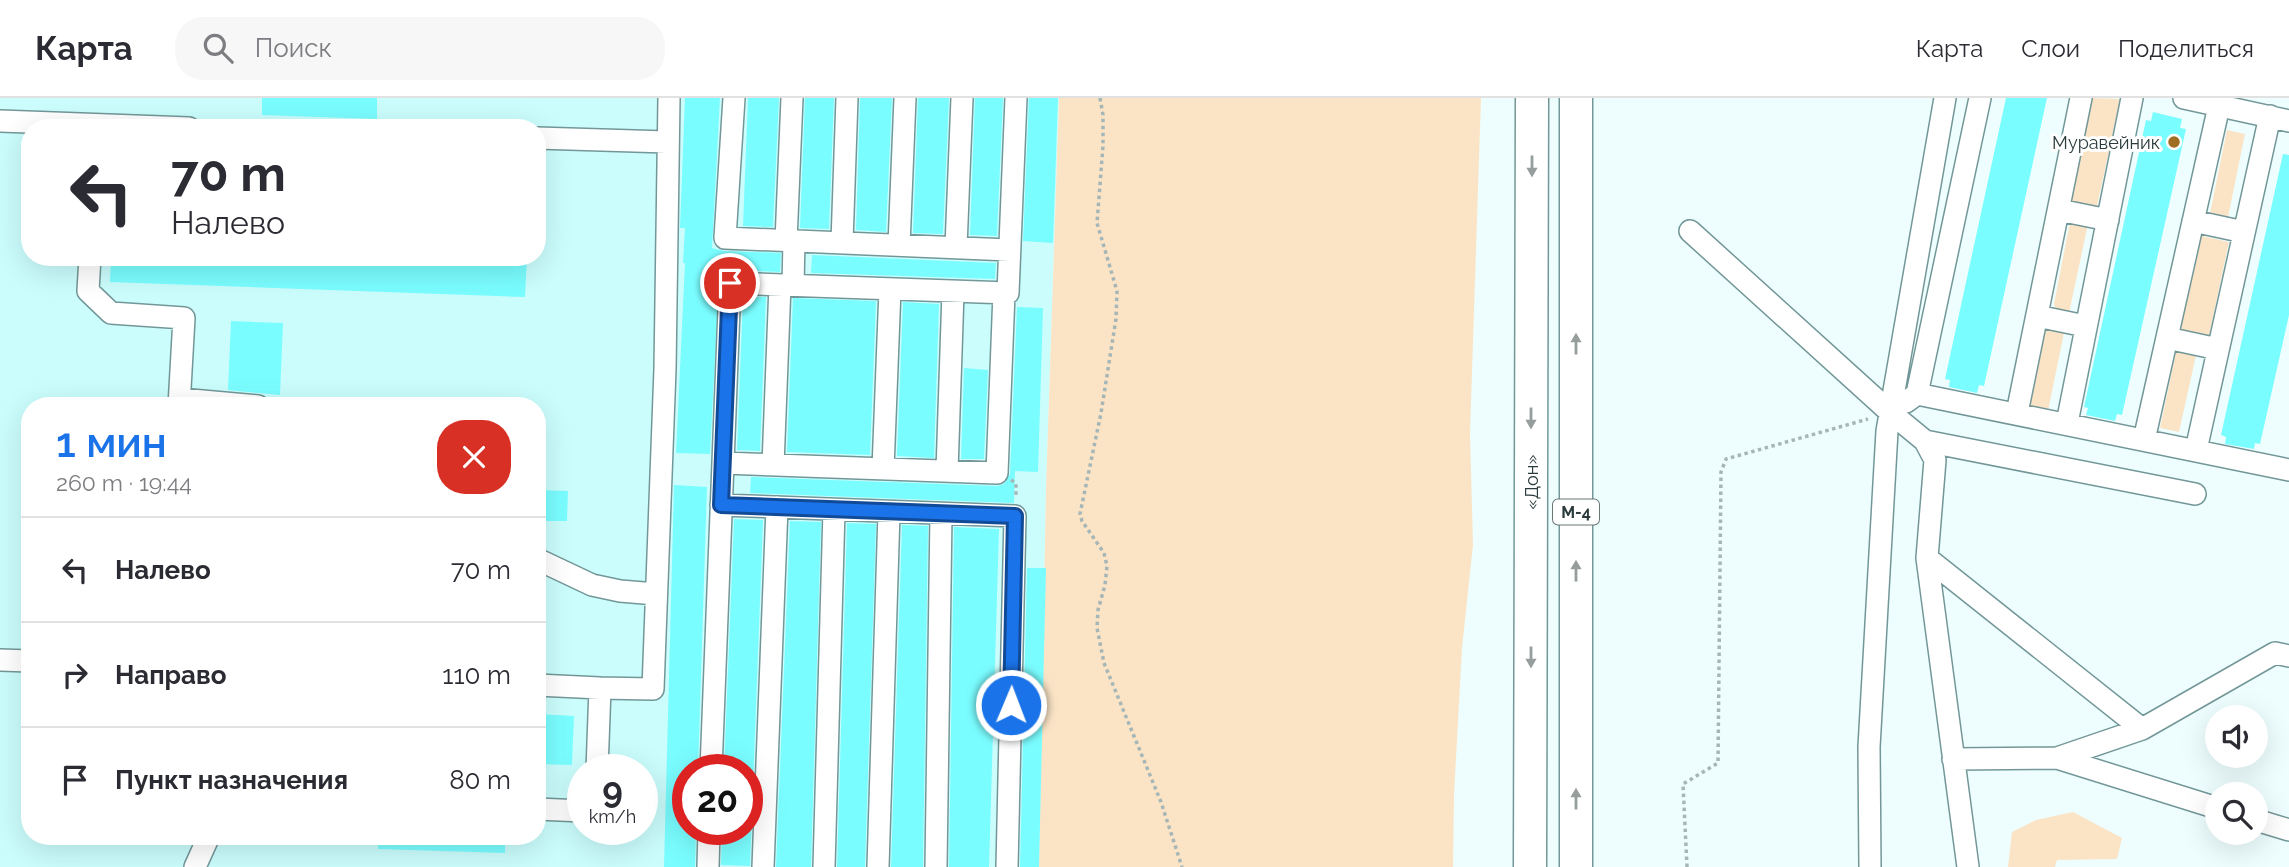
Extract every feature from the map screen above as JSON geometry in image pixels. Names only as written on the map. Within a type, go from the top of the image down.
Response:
[{"type":"highway","name":"«Дон»","points":[[1530,867],[1532,98]]},
{"type":"highway","name":"М-4","points":[[1576,98],[1576,867]]},
{"type":"street","points":[[546,685],[653,689],[665,369],[669,98]]},
{"type":"street","points":[[734,98],[725,238],[1009,250]]},
{"type":"street","points":[[773,465],[790,241],[792,98]]},
{"type":"street","points":[[842,242],[847,98]]},
{"type":"street","points":[[899,245],[905,98]]},
{"type":"street","points":[[956,247],[962,98]]},
{"type":"street","points":[[713,754],[730,283],[1008,293],[1016,98]]},
{"type":"street","points":[[1576,157],[1587,98]]},
{"type":"street","points":[[1870,867],[1869,747],[1887,431],[1945,98]]},
{"type":"street","points":[[1891,412],[1917,394],[1980,98]]},
{"type":"street","points":[[2017,413],[2081,98]]},
{"type":"street","points":[[2067,423],[2132,98]]},
{"type":"street","points":[[2184,98],[2280,119],[2244,232],[2196,450]]},
{"type":"street","points":[[2144,440],[2219,106]]},
{"type":"street","points":[[0,121],[21,122]]},
{"type":"street","points":[[546,138],[667,142]]},
{"type":"street","points":[[2059,210],[2108,220]]},
{"type":"street","points":[[2193,221],[2244,232]]},
{"type":"street","points":[[1690,231],[1925,440],[1935,460],[1927,558],[1968,867]]},
{"type":"street","points":[[89,266],[88,291],[111,313],[184,318],[180,397]]},
{"type":"street","points":[[884,469],[890,289]]},
{"type":"street","points":[[947,471],[953,292]]},
{"type":"street","points":[[723,463],[997,473],[1004,293]]},
{"type":"street","points":[[2037,316],[2085,326]]},
{"type":"street","points":[[2167,338],[2218,349]]},
{"type":"street","points":[[1917,394],[2289,470]]},
{"type":"street","points":[[1925,440],[2195,494]]},
{"type":"street","points":[[721,505],[1015,516],[1007,867]]},
{"type":"street","points":[[763,867],[776,507]]},
{"type":"street","points":[[824,867],[834,510]]},
{"type":"street","points":[[878,867],[889,512]]},
{"type":"street","points":[[936,867],[941,514]]},
{"type":"street","points":[[1927,558],[2142,729]]},
{"type":"street","points":[[546,563],[592,585],[656,594]]},
{"type":"street","points":[[2057,758],[2142,729],[2275,653],[2289,656]]},
{"type":"street","points":[[0,660],[21,661]]},
{"type":"street","points":[[598,754],[600,688]]},
{"type":"street","points":[[1953,759],[2057,758],[2205,804]]},
{"type":"street","points":[[546,809],[567,810]]},
{"type":"street","points":[[2268,824],[2289,830]]},
{"type":"street","points":[[195,867],[205,845]]},
{"type":"street","points":[[708,867],[709,845]]},
{"type":"path","points":[[1100,98],[1103,146],[1097,223],[1117,291],[1116,319],[1101,413],[1080,514],[1104,554],[1107,566],[1097,628],[1104,663],[1161,802],[1182,867]]},
{"type":"path","points":[[1687,867],[1683,784],[1717,763],[1721,472],[1726,459],[1891,412]]},
{"type":"path","points":[[997,473],[1016,483],[1015,516]]},
{"type":"shaded area","points":[[0,98],[1059,98],[1046,488],[1039,867],[0,867]]},
{"type":"shaded area","points":[[1059,98],[1481,98],[1470,433],[1473,545],[1462,648],[1453,867],[1039,867],[1046,488]]},
{"type":"shaded area","points":[[2093,98],[2120,99],[2096,211],[2069,205]]},
{"type":"shaded area","points":[[2227,130],[2245,134],[2227,222],[2209,218]]},
{"type":"shaded area","points":[[2071,223],[2088,224],[2069,313],[2056,309],[2054,304]]},
{"type":"shaded area","points":[[2198,235],[2229,242],[2209,336],[2177,329]]},
{"type":"shaded area","points":[[2043,324],[2065,328],[2048,411],[2026,406]]},
{"type":"shaded area","points":[[2177,347],[2197,351],[2179,432],[2160,428]]},
{"type":"shaded area","points":[[2073,812],[2122,838],[2117,859],[2057,860],[2055,867],[2008,867],[2012,832],[2036,820]]},
{"type":"building","points":[[262,98],[377,98],[377,119],[262,115]]},
{"type":"building","points":[[685,98],[720,98],[712,248],[724,251],[781,253],[780,272],[730,270],[719,277],[710,454],[676,453],[685,263],[685,228],[680,228]]},
{"type":"building","points":[[748,98],[779,98],[773,227],[743,226]]},
{"type":"building","points":[[805,98],[834,98],[829,229],[800,228]]},
{"type":"building","points":[[860,98],[892,98],[886,232],[856,230]]},
{"type":"building","points":[[918,98],[949,98],[943,234],[913,233]]},
{"type":"building","points":[[975,98],[1003,98],[997,236],[970,235]]},
{"type":"building","points":[[1029,98],[1058,98],[1053,243],[1023,241]]},
{"type":"building","points":[[2006,98],[2047,98],[1984,386],[1979,385],[1977,393],[1949,387],[1950,380],[1945,379]]},
{"type":"building","points":[[2153,112],[2182,119],[2180,128],[2186,129],[2122,415],[2117,414],[2115,421],[2086,415],[2088,408],[2084,407],[2146,120],[2151,121]]},
{"type":"building","points":[[2283,154],[2289,155],[2289,315],[2260,444],[2255,443],[2254,449],[2225,444],[2226,437],[2221,435]]},
{"type":"building","points":[[812,255],[996,263],[995,279],[811,273]]},
{"type":"building","points":[[111,266],[527,266],[525,297],[110,282]]},
{"type":"building","points":[[743,297],[766,297],[760,451],[737,450]]},
{"type":"building","points":[[793,298],[876,301],[870,455],[787,452]]},
{"type":"building","points":[[903,302],[939,304],[934,458],[897,456]]},
{"type":"building","points":[[1017,307],[1043,308],[1038,472],[1015,471],[1014,503],[750,493],[751,477],[997,486],[1004,484],[1010,474]]},
{"type":"building","points":[[231,321],[283,323],[280,395],[228,390]]},
{"type":"building","points":[[964,368],[988,370],[984,459],[961,459]]},
{"type":"building","points":[[674,485],[707,487],[699,754],[672,754],[672,845],[696,845],[695,867],[664,867]]},
{"type":"building","points":[[546,490],[568,491],[567,521],[546,521]]},
{"type":"building","points":[[734,519],[763,520],[754,754],[725,754]]},
{"type":"building","points":[[790,521],[821,522],[811,867],[776,867]]},
{"type":"building","points":[[847,523],[876,524],[865,867],[837,867]]},
{"type":"building","points":[[902,525],[928,526],[923,867],[891,867]]},
{"type":"building","points":[[954,527],[999,529],[989,867],[949,867]]},
{"type":"building","points":[[1027,568],[1046,568],[1039,867],[1020,867]]},
{"type":"building","points":[[546,714],[574,716],[572,754],[567,754],[567,765],[546,764]]},
{"type":"building","points":[[378,845],[505,845],[505,853],[378,849]]},
{"type":"building","points":[[722,845],[751,845],[750,866],[721,865]]},
{"type":"place","name":"Муравейник","points":[[2174,142]]},
{"type":"route","points":[[730,283],[721,505],[1015,516],[1011,705]]}]
